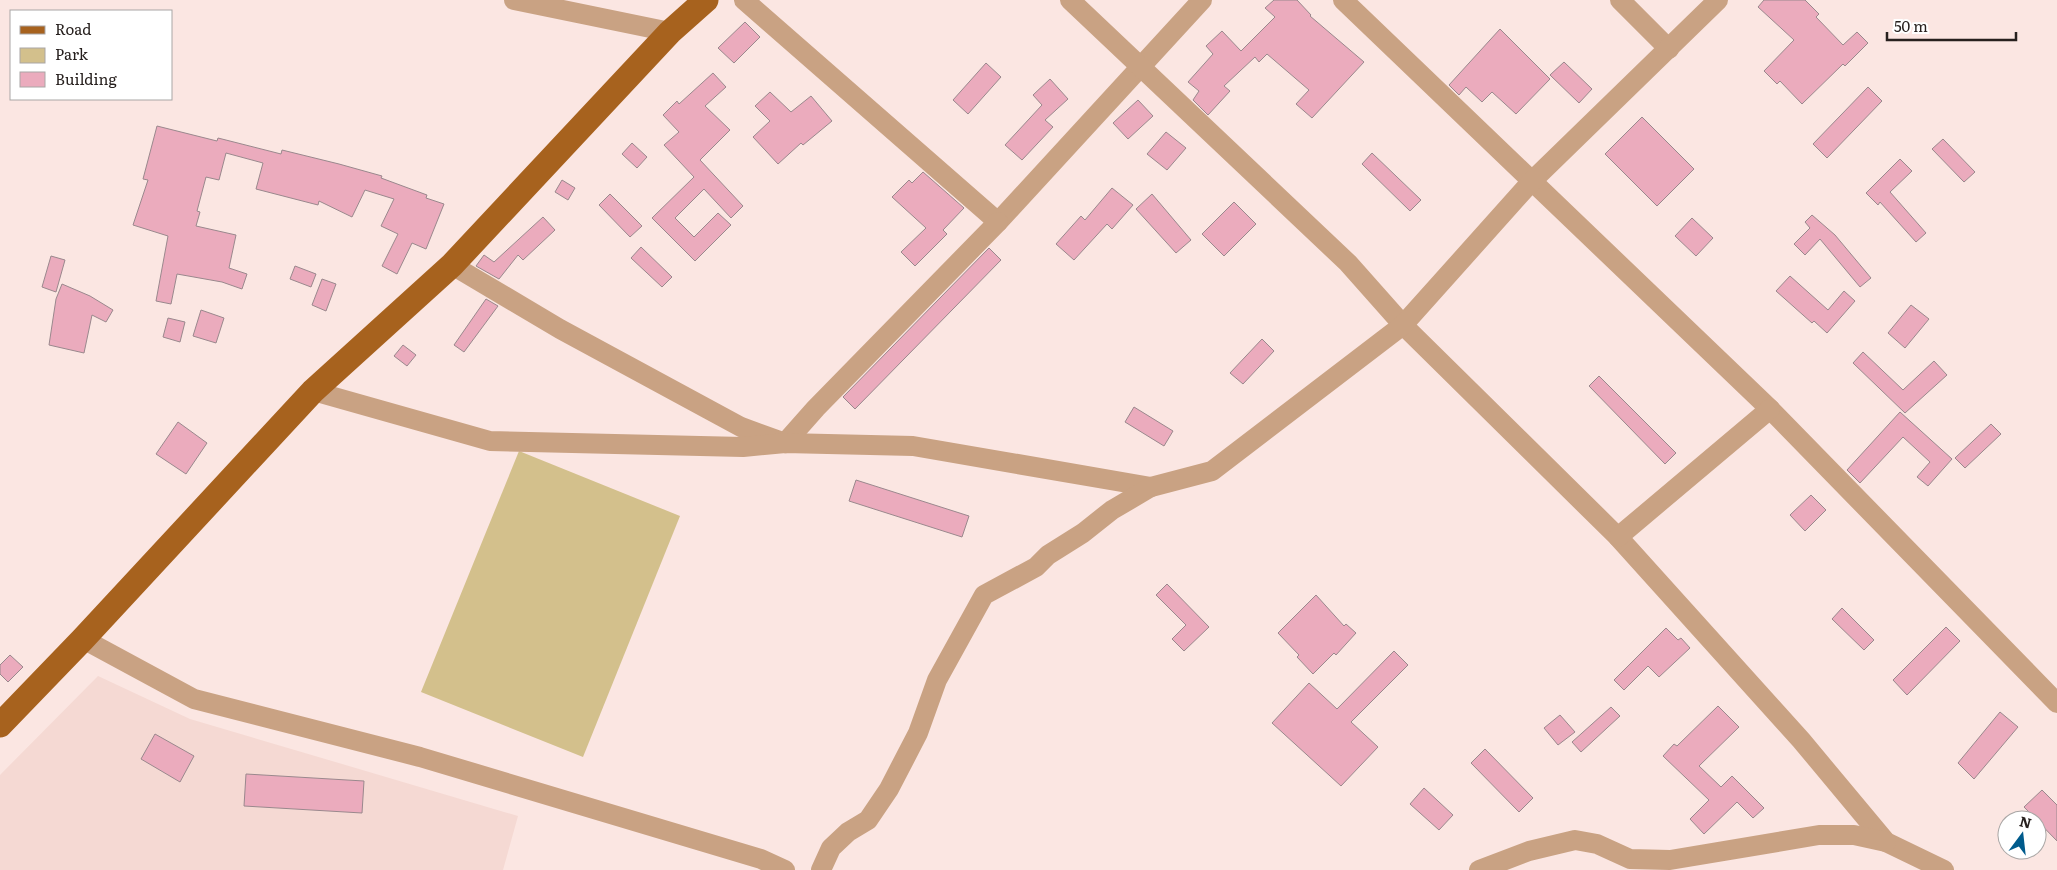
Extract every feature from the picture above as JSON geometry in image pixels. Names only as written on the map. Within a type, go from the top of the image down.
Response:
[{"type":"main road","points":[[0,725],[313,391],[452,265],[670,32],[706,0]]},
{"type":"street","points":[[514,0],[670,32]]},
{"type":"street","points":[[744,0],[998,222]]},
{"type":"street","points":[[1070,0],[1142,66],[1348,263],[1403,325],[1618,537],[1801,740],[1886,842]]},
{"type":"street","points":[[785,443],[816,408],[998,222],[1202,0]]},
{"type":"street","points":[[1342,0],[1770,409],[2057,703]]},
{"type":"street","points":[[1620,0],[1669,49]]},
{"type":"street","points":[[822,870],[831,848],[848,832],[868,820],[885,796],[918,733],[937,680],[984,595],[1036,567],[1048,555],[1083,533],[1112,510],[1150,487],[1212,472],[1403,325],[1531,182],[1718,0]]},
{"type":"street","points":[[452,265],[560,328],[741,427],[785,443]]},
{"type":"street","points":[[313,391],[490,441],[743,447],[785,443],[913,446],[1150,487]]},
{"type":"street","points":[[1618,537],[1770,409]]},
{"type":"street","points":[[82,639],[194,699],[420,757],[761,859],[784,870]]},
{"type":"street","points":[[1479,870],[1529,851],[1575,840],[1598,844],[1630,859],[1670,860],[1819,836],[1854,835],[1886,842],[1944,870]]},
{"type":"shaded area","points":[[98,676],[190,719],[518,816],[503,870],[0,870],[0,775]]},
{"type":"green space","points":[[519,451],[680,516],[583,757],[421,692]]},
{"type":"building","points":[[1274,0],[1297,0],[1310,16],[1364,62],[1312,118],[1296,104],[1309,90],[1267,54],[1259,62],[1255,57],[1224,86],[1230,91],[1208,115],[1193,100],[1199,91],[1188,82],[1213,54],[1206,46],[1222,31],[1241,51],[1275,17],[1265,8]]},
{"type":"building","points":[[1764,0],[1805,0],[1819,14],[1816,17],[1843,45],[1857,32],[1868,43],[1845,66],[1843,64],[1802,104],[1780,81],[1777,84],[1764,71],[1794,40],[1758,7]]},
{"type":"building","points":[[745,22],[760,37],[734,63],[718,48]]},
{"type":"building","points":[[1500,29],[1550,79],[1516,114],[1492,92],[1482,102],[1466,87],[1459,95],[1449,85]]},
{"type":"building","points":[[1564,62],[1592,89],[1579,103],[1550,75]]},
{"type":"building","points":[[986,63],[1001,77],[968,114],[953,100]]},
{"type":"building","points":[[713,73],[726,87],[705,106],[730,130],[700,160],[743,206],[731,218],[704,189],[675,218],[694,237],[718,213],[731,225],[695,261],[652,218],[694,177],[664,145],[679,132],[663,115],[677,101],[679,104]]},
{"type":"building","points":[[1050,79],[1068,99],[1045,120],[1053,127],[1022,160],[1005,145],[1042,105],[1033,95]]},
{"type":"building","points":[[1868,87],[1882,101],[1827,158],[1813,144]]},
{"type":"building","points":[[770,92],[791,112],[811,96],[832,121],[803,145],[801,143],[778,164],[753,137],[770,121],[755,106]]},
{"type":"building","points":[[1138,100],[1153,116],[1128,139],[1113,123]]},
{"type":"building","points":[[1642,117],[1694,169],[1657,206],[1605,154]]},
{"type":"building","points":[[157,126],[217,141],[218,138],[281,154],[282,150],[339,164],[382,176],[381,178],[427,195],[426,198],[444,204],[426,249],[412,243],[397,274],[382,266],[398,234],[381,226],[394,199],[365,190],[352,217],[319,201],[318,205],[256,189],[263,163],[226,153],[219,180],[206,177],[197,211],[200,212],[196,226],[236,235],[229,268],[247,274],[242,289],[222,282],[177,274],[171,304],[156,301],[168,236],[133,225],[148,180],[143,179]]},
{"type":"building","points":[[1166,132],[1186,148],[1167,170],[1147,154]]},
{"type":"building","points":[[1943,139],[1975,172],[1964,182],[1932,149]]},
{"type":"building","points":[[632,143],[647,157],[637,168],[622,154]]},
{"type":"building","points":[[1372,153],[1421,200],[1410,211],[1362,164]]},
{"type":"building","points":[[1900,159],[1912,171],[1890,192],[1926,233],[1916,242],[1880,202],[1878,205],[1866,193]]},
{"type":"building","points":[[923,172],[964,208],[943,230],[947,234],[915,266],[901,252],[926,228],[892,197],[909,180],[912,183]]},
{"type":"building","points":[[562,180],[575,188],[568,200],[555,192]]},
{"type":"building","points":[[1112,188],[1133,205],[1112,229],[1107,224],[1074,260],[1056,244],[1081,216],[1085,220]]},
{"type":"building","points":[[610,194],[642,226],[630,237],[599,205]]},
{"type":"building","points":[[1152,194],[1191,240],[1176,253],[1136,209]]},
{"type":"building","points":[[1234,202],[1256,224],[1224,256],[1202,234]]},
{"type":"building","points":[[1812,215],[1835,235],[1871,278],[1860,287],[1820,239],[1805,255],[1794,244],[1810,228],[1805,222]]},
{"type":"building","points":[[543,217],[555,230],[523,260],[518,255],[499,279],[476,266],[484,255],[494,262]]},
{"type":"building","points":[[1692,218],[1713,238],[1696,256],[1675,236]]},
{"type":"building","points":[[641,247],[672,277],[662,287],[631,258]]},
{"type":"building","points":[[989,248],[1001,260],[855,409],[843,397]]},
{"type":"building","points":[[51,256],[65,260],[56,292],[42,287]]},
{"type":"building","points":[[295,266],[316,274],[311,287],[290,279]]},
{"type":"building","points":[[1790,276],[1828,310],[1844,291],[1855,301],[1827,333],[1814,321],[1812,323],[1776,291]]},
{"type":"building","points":[[322,279],[336,284],[326,311],[312,305]]},
{"type":"building","points":[[62,284],[90,296],[113,310],[106,322],[92,315],[84,353],[49,345],[56,299]]},
{"type":"building","points":[[486,299],[498,306],[464,352],[454,345]]},
{"type":"building","points":[[1911,305],[1929,319],[1905,348],[1888,333]]},
{"type":"building","points":[[201,310],[224,318],[216,343],[193,336]]},
{"type":"building","points":[[168,318],[185,322],[180,342],[163,337]]},
{"type":"building","points":[[1262,339],[1274,351],[1243,384],[1230,373]]},
{"type":"building","points":[[403,345],[416,355],[407,366],[394,356]]},
{"type":"building","points":[[1863,352],[1903,390],[1934,361],[1947,375],[1905,413],[1853,363]]},
{"type":"building","points":[[1599,376],[1676,453],[1665,464],[1589,386]]},
{"type":"building","points":[[1134,407],[1173,431],[1164,446],[1125,422]]},
{"type":"building","points":[[1900,412],[1952,459],[1928,486],[1917,477],[1930,462],[1903,437],[1860,483],[1847,470]]},
{"type":"building","points":[[178,422],[207,443],[186,474],[156,454]]},
{"type":"building","points":[[1991,424],[2001,434],[1965,468],[1955,458]]},
{"type":"building","points":[[856,480],[969,516],[962,537],[849,501]]},
{"type":"building","points":[[1811,495],[1826,510],[1805,531],[1790,515]]},
{"type":"building","points":[[1167,584],[1209,627],[1184,651],[1172,639],[1186,625],[1156,595]]},
{"type":"building","points":[[1316,595],[1344,626],[1346,624],[1356,633],[1336,655],[1334,653],[1313,674],[1297,657],[1299,655],[1278,633]]},
{"type":"building","points":[[1842,608],[1874,640],[1864,650],[1832,619]]},
{"type":"building","points":[[1946,627],[1960,641],[1907,695],[1893,680]]},
{"type":"building","points":[[1666,628],[1678,640],[1681,638],[1690,648],[1659,677],[1648,666],[1624,690],[1614,680]]},
{"type":"building","points":[[1394,651],[1408,665],[1351,722],[1378,747],[1341,786],[1272,723],[1309,683],[1337,709]]},
{"type":"building","points":[[10,655],[23,667],[8,682],[0,674],[0,665]]},
{"type":"building","points":[[1718,706],[1739,727],[1699,766],[1721,787],[1732,776],[1764,808],[1753,818],[1737,802],[1704,834],[1690,819],[1709,800],[1663,756],[1674,744],[1677,746]]},
{"type":"building","points":[[1611,707],[1620,716],[1581,752],[1572,742]]},
{"type":"building","points":[[2000,712],[2018,727],[1974,779],[1958,763]]},
{"type":"building","points":[[1560,715],[1575,732],[1558,745],[1544,728]]},
{"type":"building","points":[[155,734],[194,756],[180,782],[141,759]]},
{"type":"building","points":[[1485,749],[1533,798],[1519,812],[1471,763]]},
{"type":"building","points":[[246,774],[364,781],[362,813],[244,806]]},
{"type":"building","points":[[1424,788],[1453,815],[1439,830],[1410,804]]},
{"type":"building","points":[[2042,790],[2057,805],[2057,841],[2047,831],[2047,810],[2027,810],[2024,807]]}]
